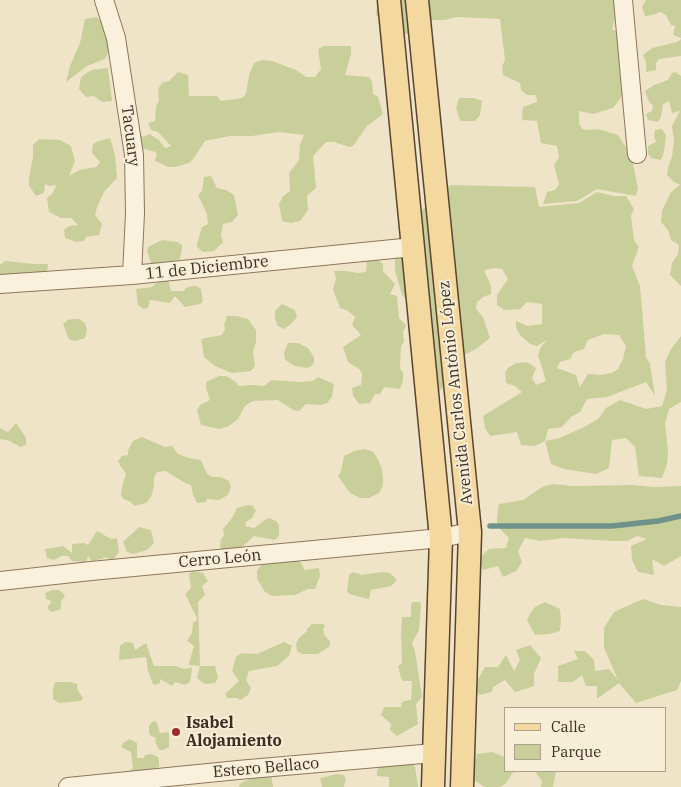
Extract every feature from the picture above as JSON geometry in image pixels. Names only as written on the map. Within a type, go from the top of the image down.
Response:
[{"type":"main road","name":"Avenida Carlos António López","points":[[389,0],[441,538],[433,787]]},
{"type":"main road","name":"Avenida Carlos António López","points":[[417,0],[470,532],[462,787]]},
{"type":"street","name":"Tacuary","points":[[104,0],[116,38],[134,155],[135,213],[132,275]]},
{"type":"street","points":[[624,0],[637,154]]},
{"type":"street","name":"11 de Diciembre","points":[[0,284],[132,275],[413,247]]},
{"type":"street","name":"Cerro León","points":[[0,581],[441,538],[470,532]]},
{"type":"street","name":"Estero Bellaco","points":[[68,787],[237,778],[434,753]]},
{"type":"green space","points":[[388,0],[617,0],[618,6],[612,30],[619,31],[626,71],[622,96],[613,108],[593,114],[579,111],[579,123],[582,129],[598,129],[618,135],[631,155],[638,188],[636,196],[597,189],[577,201],[543,204],[547,192],[555,190],[559,184],[554,165],[559,158],[557,146],[541,143],[537,121],[522,120],[523,107],[537,102],[537,99],[535,95],[527,95],[521,90],[520,83],[503,75],[502,66],[505,60],[500,19],[457,17],[433,20],[410,35],[399,32],[376,15],[377,5]]},
{"type":"green space","points":[[646,0],[681,0],[681,38],[673,35],[675,26],[671,25],[666,15],[660,12],[645,16],[642,7]]},
{"type":"green space","points":[[97,17],[105,26],[111,46],[105,59],[87,66],[66,82],[70,66],[80,43],[85,19]]},
{"type":"green space","points":[[681,39],[681,56],[659,59],[656,63],[656,70],[646,72],[646,62],[643,55],[652,48],[677,42]]},
{"type":"green space","points":[[324,46],[351,46],[351,54],[345,75],[369,77],[372,81],[373,94],[378,97],[383,114],[367,126],[353,146],[349,147],[334,142],[326,142],[313,156],[316,188],[307,196],[308,210],[300,221],[291,223],[282,221],[279,204],[283,196],[290,191],[289,173],[299,160],[300,144],[304,135],[279,132],[252,136],[230,136],[205,141],[189,163],[175,167],[168,167],[155,161],[157,154],[155,152],[145,149],[138,150],[136,134],[144,137],[149,134],[159,140],[165,148],[171,146],[158,132],[151,130],[148,123],[155,121],[156,107],[159,100],[158,89],[162,83],[169,81],[178,72],[188,75],[189,96],[217,96],[221,101],[242,98],[246,94],[249,75],[254,63],[262,60],[272,61],[296,70],[306,77],[315,77],[321,69],[318,49]]},
{"type":"green space","points":[[108,68],[112,101],[102,102],[94,96],[86,97],[79,89],[81,77],[91,70]]},
{"type":"green space","points":[[675,72],[681,76],[681,286],[670,275],[672,263],[678,254],[679,245],[671,240],[668,230],[661,222],[662,211],[671,192],[680,185],[667,175],[674,140],[672,126],[680,111],[672,113],[669,101],[663,104],[661,117],[658,122],[648,120],[646,114],[652,111],[653,105],[649,102],[645,91],[654,85],[668,80],[672,73]]},
{"type":"green space","points":[[459,98],[474,98],[482,101],[480,115],[475,121],[461,121],[456,108]]},
{"type":"green space","points":[[662,129],[666,135],[661,160],[651,158],[648,154],[648,146],[656,142],[655,130]]},
{"type":"green space","points":[[110,138],[115,155],[117,178],[104,192],[97,207],[95,215],[102,224],[99,235],[86,237],[84,241],[76,242],[65,238],[64,230],[69,226],[78,225],[71,218],[61,218],[49,212],[47,198],[52,194],[57,185],[49,186],[45,184],[44,193],[36,196],[29,186],[33,145],[39,139],[60,140],[71,146],[75,161],[69,176],[80,170],[96,167],[100,162],[92,153],[93,144]]},
{"type":"green space","points":[[211,176],[217,188],[226,190],[234,195],[238,215],[232,222],[223,224],[221,235],[223,242],[214,251],[203,252],[197,247],[197,244],[202,227],[208,224],[207,214],[198,195],[202,191],[204,177]]},
{"type":"green space","points":[[450,185],[535,187],[539,207],[579,203],[597,192],[614,196],[626,196],[634,209],[631,216],[634,240],[639,247],[632,266],[640,286],[646,357],[650,364],[655,396],[646,382],[607,397],[587,399],[580,412],[571,417],[562,427],[548,429],[545,441],[535,446],[521,445],[517,432],[490,436],[485,428],[483,416],[522,392],[515,386],[506,383],[505,372],[509,367],[517,363],[527,362],[536,368],[532,378],[536,385],[546,381],[538,355],[541,347],[547,340],[537,346],[530,344],[520,335],[516,328],[516,321],[528,326],[542,324],[542,304],[527,302],[520,309],[504,310],[497,305],[497,295],[508,279],[502,269],[495,268],[484,270],[491,286],[491,294],[477,302],[476,309],[483,317],[490,338],[463,356],[450,352],[440,353],[444,387],[432,397],[416,373],[412,360],[422,348],[418,311],[402,295],[395,271],[395,248],[407,235],[416,215]],"holes":[[[604,334],[619,335],[626,346],[618,369],[612,373],[588,374],[580,387],[576,375],[557,368],[560,362],[570,359],[574,352],[584,349],[588,340]]]},
{"type":"green space","points":[[162,240],[177,242],[182,245],[182,249],[180,259],[165,266],[157,267],[151,263],[147,251],[148,247]]},
{"type":"green space","points":[[367,260],[378,260],[383,264],[383,271],[395,284],[390,294],[397,296],[399,318],[406,325],[403,333],[404,341],[401,347],[400,368],[403,373],[403,381],[400,389],[384,387],[380,394],[375,394],[370,403],[359,404],[353,396],[352,388],[361,385],[362,373],[348,362],[343,347],[361,335],[352,325],[355,317],[348,311],[340,308],[333,289],[336,279],[334,271],[366,272]]},
{"type":"green space","points":[[5,261],[48,264],[47,273],[0,286],[0,265]]},
{"type":"green space","points":[[168,280],[171,291],[184,291],[192,286],[201,289],[203,301],[200,304],[185,307],[175,296],[170,303],[150,300],[148,308],[143,309],[138,305],[136,289],[152,287],[156,283]]},
{"type":"green space","points":[[282,304],[295,310],[297,317],[284,329],[278,326],[275,319],[275,311]]},
{"type":"green space","points":[[227,316],[248,319],[256,330],[256,342],[253,352],[255,366],[251,371],[232,373],[215,366],[204,357],[201,339],[222,335]]},
{"type":"green space","points":[[73,319],[79,319],[85,323],[87,329],[85,338],[75,341],[70,340],[68,337],[63,324]]},
{"type":"green space","points":[[681,336],[681,402],[669,409],[665,423],[668,451],[667,464],[662,478],[639,476],[635,447],[626,438],[612,440],[609,468],[596,474],[564,469],[551,464],[545,441],[560,438],[586,426],[598,419],[606,408],[620,400],[646,409],[662,406],[667,390],[665,362],[671,349]]},
{"type":"green space","points":[[288,343],[298,343],[308,348],[314,357],[312,366],[307,368],[295,366],[288,362],[285,359],[284,352]]},
{"type":"green space","points":[[219,376],[226,376],[239,386],[264,386],[272,380],[313,381],[318,377],[334,384],[332,397],[327,403],[320,405],[306,404],[299,411],[293,410],[278,400],[253,401],[245,406],[238,419],[229,426],[219,429],[201,425],[197,410],[200,405],[210,400],[206,382]]},
{"type":"green space","points":[[16,423],[26,438],[26,445],[20,447],[10,441],[0,439],[0,428],[8,432]]},
{"type":"green space","points":[[142,437],[165,447],[172,446],[178,454],[201,460],[207,474],[229,481],[231,487],[228,495],[219,500],[207,499],[206,502],[197,503],[191,485],[166,471],[157,472],[154,478],[151,497],[146,503],[134,506],[131,502],[123,499],[121,495],[126,474],[118,461],[122,456],[128,455],[128,450],[133,441]]},
{"type":"green space","points":[[365,449],[373,452],[378,459],[382,469],[383,486],[379,493],[369,498],[360,498],[350,493],[338,476],[344,456],[354,451]]},
{"type":"green space","points":[[553,484],[573,486],[681,486],[681,556],[664,566],[652,559],[654,575],[638,572],[632,560],[631,546],[647,539],[637,536],[627,541],[564,538],[540,541],[525,538],[518,551],[522,562],[516,571],[503,577],[498,566],[483,570],[479,558],[489,549],[506,548],[509,538],[497,526],[499,504],[523,500],[542,487]]},
{"type":"green space","points":[[253,506],[256,511],[252,518],[246,522],[245,526],[254,528],[269,518],[276,521],[279,525],[279,536],[275,540],[254,536],[237,552],[221,550],[221,539],[224,536],[223,529],[237,508]]},
{"type":"green space","points":[[139,527],[151,530],[154,543],[147,550],[133,554],[127,552],[123,542]]},
{"type":"green space","points":[[97,531],[111,539],[117,538],[119,552],[113,560],[105,557],[92,561],[88,556],[86,562],[72,561],[68,556],[62,556],[54,560],[47,558],[45,549],[63,546],[72,553],[72,544],[84,543],[88,545]]},
{"type":"green space","points":[[296,556],[304,570],[319,568],[320,576],[315,589],[308,589],[295,595],[272,596],[265,592],[257,579],[257,571],[261,565],[269,559]]},
{"type":"green space","points":[[193,571],[203,573],[208,581],[202,586],[205,595],[198,602],[200,666],[189,665],[194,646],[187,641],[192,633],[193,622],[197,618],[185,594],[191,588],[189,574]]},
{"type":"green space","points":[[353,572],[362,575],[382,572],[390,573],[397,580],[391,586],[371,590],[369,599],[349,594],[347,591],[349,575]]},
{"type":"green space","points":[[59,590],[65,595],[61,602],[61,609],[52,612],[48,609],[51,603],[50,600],[46,599],[45,593]]},
{"type":"green space","points":[[643,599],[661,605],[681,607],[681,681],[677,690],[636,703],[619,683],[597,699],[597,686],[586,686],[582,675],[573,682],[558,682],[558,666],[578,659],[574,651],[585,651],[594,660],[595,671],[609,669],[618,680],[604,648],[604,628],[614,612]]},
{"type":"green space","points":[[545,602],[560,609],[560,631],[535,635],[527,620],[535,607]]},
{"type":"green space","points":[[411,603],[421,604],[419,630],[412,643],[422,697],[416,704],[418,724],[397,736],[390,730],[391,724],[381,715],[384,707],[402,707],[401,703],[411,700],[412,681],[403,681],[398,666],[402,663],[402,617],[411,617]]},
{"type":"green space","points":[[312,624],[323,624],[325,626],[323,630],[325,636],[330,641],[330,646],[318,654],[302,654],[297,651],[296,644]]},
{"type":"green space","points":[[125,642],[133,643],[135,650],[146,643],[154,666],[192,668],[190,682],[185,685],[175,682],[172,686],[160,679],[160,683],[153,684],[148,671],[146,657],[119,660],[120,646]]},
{"type":"green space","points":[[284,642],[292,646],[289,656],[277,666],[249,671],[246,680],[251,688],[248,695],[240,700],[237,698],[227,698],[225,694],[239,681],[232,671],[236,657],[241,653],[257,654]]},
{"type":"green space","points":[[530,645],[541,658],[534,674],[534,686],[515,692],[505,680],[493,687],[492,692],[480,695],[473,688],[485,667],[498,667],[506,655],[514,671],[520,660],[516,650]]},
{"type":"green space","points":[[200,666],[215,666],[218,678],[215,683],[203,683],[197,678]]},
{"type":"green space","points":[[55,682],[77,684],[77,689],[83,698],[81,701],[59,703],[53,699]]},
{"type":"green space","points":[[156,721],[160,733],[169,732],[169,747],[163,750],[159,750],[155,741],[156,738],[149,733],[149,726],[152,722]]},
{"type":"green space","points":[[130,739],[137,743],[137,758],[144,758],[145,755],[151,754],[158,757],[159,767],[135,775],[130,771],[133,768],[131,752],[121,747],[123,743]]},
{"type":"green space","points":[[492,752],[503,756],[503,772],[513,772],[506,783],[501,787],[485,787],[471,778],[477,754]]},
{"type":"green space","points":[[412,763],[415,767],[418,787],[389,787],[389,777],[377,776],[379,767],[389,764]]},
{"type":"green space","points":[[556,772],[553,787],[541,787],[542,781],[536,773]]},
{"type":"green space","points":[[271,774],[273,787],[238,787],[241,783],[250,779],[252,775]]},
{"type":"green space","points":[[337,774],[343,775],[346,778],[344,787],[322,787],[320,778]]},
{"type":"waterway","points":[[490,526],[612,526],[658,521],[681,516]]},
{"type":"place","name":"Isabel Alojamiento","points":[[176,732]]}]
